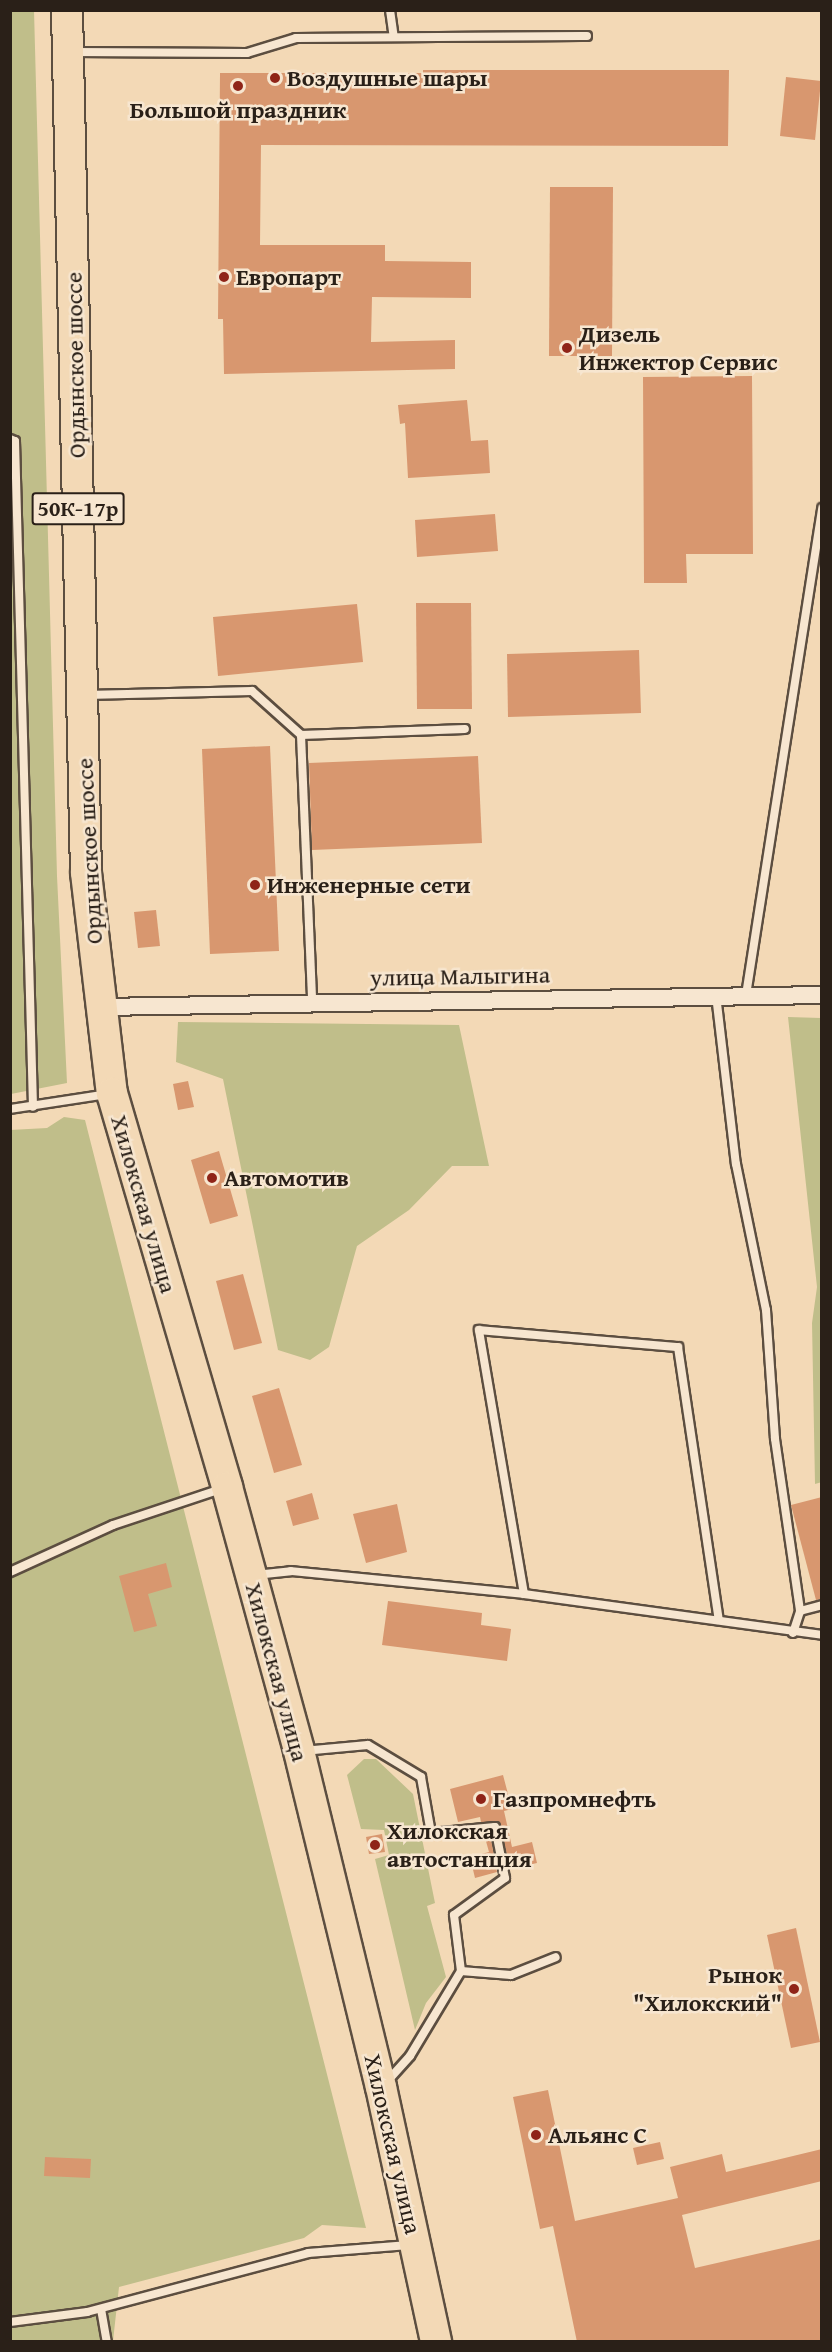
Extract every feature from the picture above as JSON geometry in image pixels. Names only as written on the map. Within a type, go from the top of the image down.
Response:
[{"type":"highway","name":"Ордынское шоссе","points":[[67,10],[87,873],[100,1007]]},
{"type":"highway","name":"Хилокская улица","points":[[100,1007],[112,1093],[227,1487],[299,1751],[381,2087],[436,2342]]},
{"type":"street","name":"улица Малыгина","points":[[100,1007],[822,995]]},
{"type":"lane","points":[[390,10],[394,37]]},
{"type":"lane","points":[[68,52],[247,53],[296,38],[587,36]]},
{"type":"lane","points":[[10,439],[15,441],[33,1107]]},
{"type":"lane","points":[[746,995],[822,508]]},
{"type":"lane","points":[[82,695],[252,691],[301,735],[465,729]]},
{"type":"lane","points":[[301,735],[312,1002]]},
{"type":"lane","points":[[716,995],[736,1164],[766,1310],[775,1439],[800,1611],[794,1633]]},
{"type":"lane","points":[[10,1109],[112,1093]]},
{"type":"lane","points":[[524,1594],[479,1330],[678,1347],[719,1620]]},
{"type":"lane","points":[[10,1572],[113,1525],[227,1487]]},
{"type":"lane","points":[[252,1576],[291,1571],[524,1594],[719,1620],[794,1633],[822,1635]]},
{"type":"lane","points":[[800,1611],[822,1605]]},
{"type":"lane","points":[[299,1751],[368,1745],[421,1777],[431,1833],[495,1827],[505,1878],[454,1915],[461,1971],[410,2056],[381,2087]]},
{"type":"lane","points":[[461,1971],[511,1975],[555,1957]]},
{"type":"lane","points":[[13,2323],[101,2309],[308,2253],[415,2245]]},
{"type":"lane","points":[[101,2309],[107,2342]]},
{"type":"shaded area","points":[[34,10],[57,876],[67,1083],[11,1094],[10,11]]},
{"type":"shaded area","points":[[788,1017],[821,1018],[822,1482],[815,1484],[812,1323],[817,1287]]},
{"type":"shaded area","points":[[178,1022],[459,1025],[489,1166],[452,1166],[409,1210],[357,1246],[329,1347],[310,1360],[278,1350],[223,1079],[176,1062]]},
{"type":"shaded area","points":[[64,1117],[85,1120],[366,2228],[322,2225],[304,2238],[119,2287],[113,2341],[11,2342],[10,1130],[47,1128]]},
{"type":"shaded area","points":[[364,1759],[376,1759],[413,1794],[435,1903],[427,1906],[446,1977],[426,2003],[415,2030],[375,1859],[389,1855],[384,1830],[361,1829],[347,1775]]},
{"type":"building","points":[[423,70],[729,70],[728,146],[261,145],[260,245],[385,245],[385,261],[471,262],[471,298],[372,297],[371,342],[455,340],[455,369],[224,374],[223,319],[218,319],[220,73],[423,73]]},
{"type":"building","points":[[786,77],[821,81],[815,140],[780,136]]},
{"type":"building","points":[[550,187],[613,187],[612,356],[549,356]]},
{"type":"building","points":[[752,376],[753,554],[686,554],[687,583],[644,583],[643,377]]},
{"type":"building","points":[[467,400],[471,441],[488,440],[490,473],[408,478],[405,423],[400,424],[398,405]]},
{"type":"building","points":[[495,514],[498,551],[417,557],[415,520]]},
{"type":"building","points":[[416,603],[471,603],[472,709],[417,709]]},
{"type":"building","points":[[357,604],[363,662],[218,676],[213,617]]},
{"type":"building","points":[[639,650],[641,713],[508,717],[507,654]]},
{"type":"building","points":[[270,746],[279,951],[210,954],[202,749]]},
{"type":"building","points":[[478,756],[482,843],[312,850],[309,763]]},
{"type":"building","points":[[156,910],[160,946],[138,948],[134,912]]},
{"type":"building","points":[[188,1081],[194,1107],[178,1110],[173,1084]]},
{"type":"building","points":[[219,1151],[238,1216],[210,1224],[191,1160]]},
{"type":"building","points":[[243,1274],[262,1343],[234,1350],[216,1281]]},
{"type":"building","points":[[279,1388],[302,1465],[274,1473],[252,1396]]},
{"type":"building","points":[[312,1493],[319,1519],[293,1526],[286,1501]]},
{"type":"building","points":[[822,1497],[822,1599],[816,1600],[791,1505]]},
{"type":"building","points":[[397,1504],[407,1552],[366,1563],[353,1514]]},
{"type":"building","points":[[166,1563],[172,1587],[148,1594],[157,1626],[134,1632],[119,1576]]},
{"type":"building","points":[[388,1601],[482,1613],[481,1625],[511,1629],[507,1661],[382,1645]]},
{"type":"building","name":"Газпромнефть","points":[[503,1775],[512,1809],[504,1811],[512,1847],[532,1842],[537,1863],[510,1869],[500,1823],[481,1822],[480,1817],[458,1822],[450,1789]]},
{"type":"building","name":"Хилокская автостанция","points":[[382,1834],[385,1852],[369,1854],[366,1837]]},
{"type":"building","points":[[484,1834],[490,1834],[497,1872],[475,1878],[470,1857],[489,1852]]},
{"type":"building","points":[[796,1928],[820,2042],[791,2048],[767,1935]]},
{"type":"building","points":[[548,2090],[575,2221],[678,2198],[670,2167],[722,2154],[726,2172],[822,2149],[822,2181],[682,2215],[695,2268],[822,2239],[822,2342],[577,2342],[553,2226],[540,2229],[513,2097]]},
{"type":"building","points":[[660,2142],[664,2159],[637,2165],[633,2148]]},
{"type":"building","points":[[45,2157],[91,2159],[90,2178],[44,2176]]},
{"type":"place","name":"Воздушные шары","points":[[275,78]]},
{"type":"place","name":"Большой праздник","points":[[238,86]]},
{"type":"place","name":"Европарт","points":[[224,277]]},
{"type":"place","name":"Дизель Инжектор Сервис","points":[[567,348]]},
{"type":"place","name":"Инженерные сети","points":[[255,885]]},
{"type":"place","name":"Автомотив","points":[[212,1178]]},
{"type":"place","name":"Газпромнефть","points":[[481,1799]]},
{"type":"place","name":"Хилокская автостанция","points":[[375,1845]]},
{"type":"place","name":"Рынок \"Хилокский\"","points":[[794,1989]]},
{"type":"place","name":"Альянс С","points":[[536,2135]]}]
